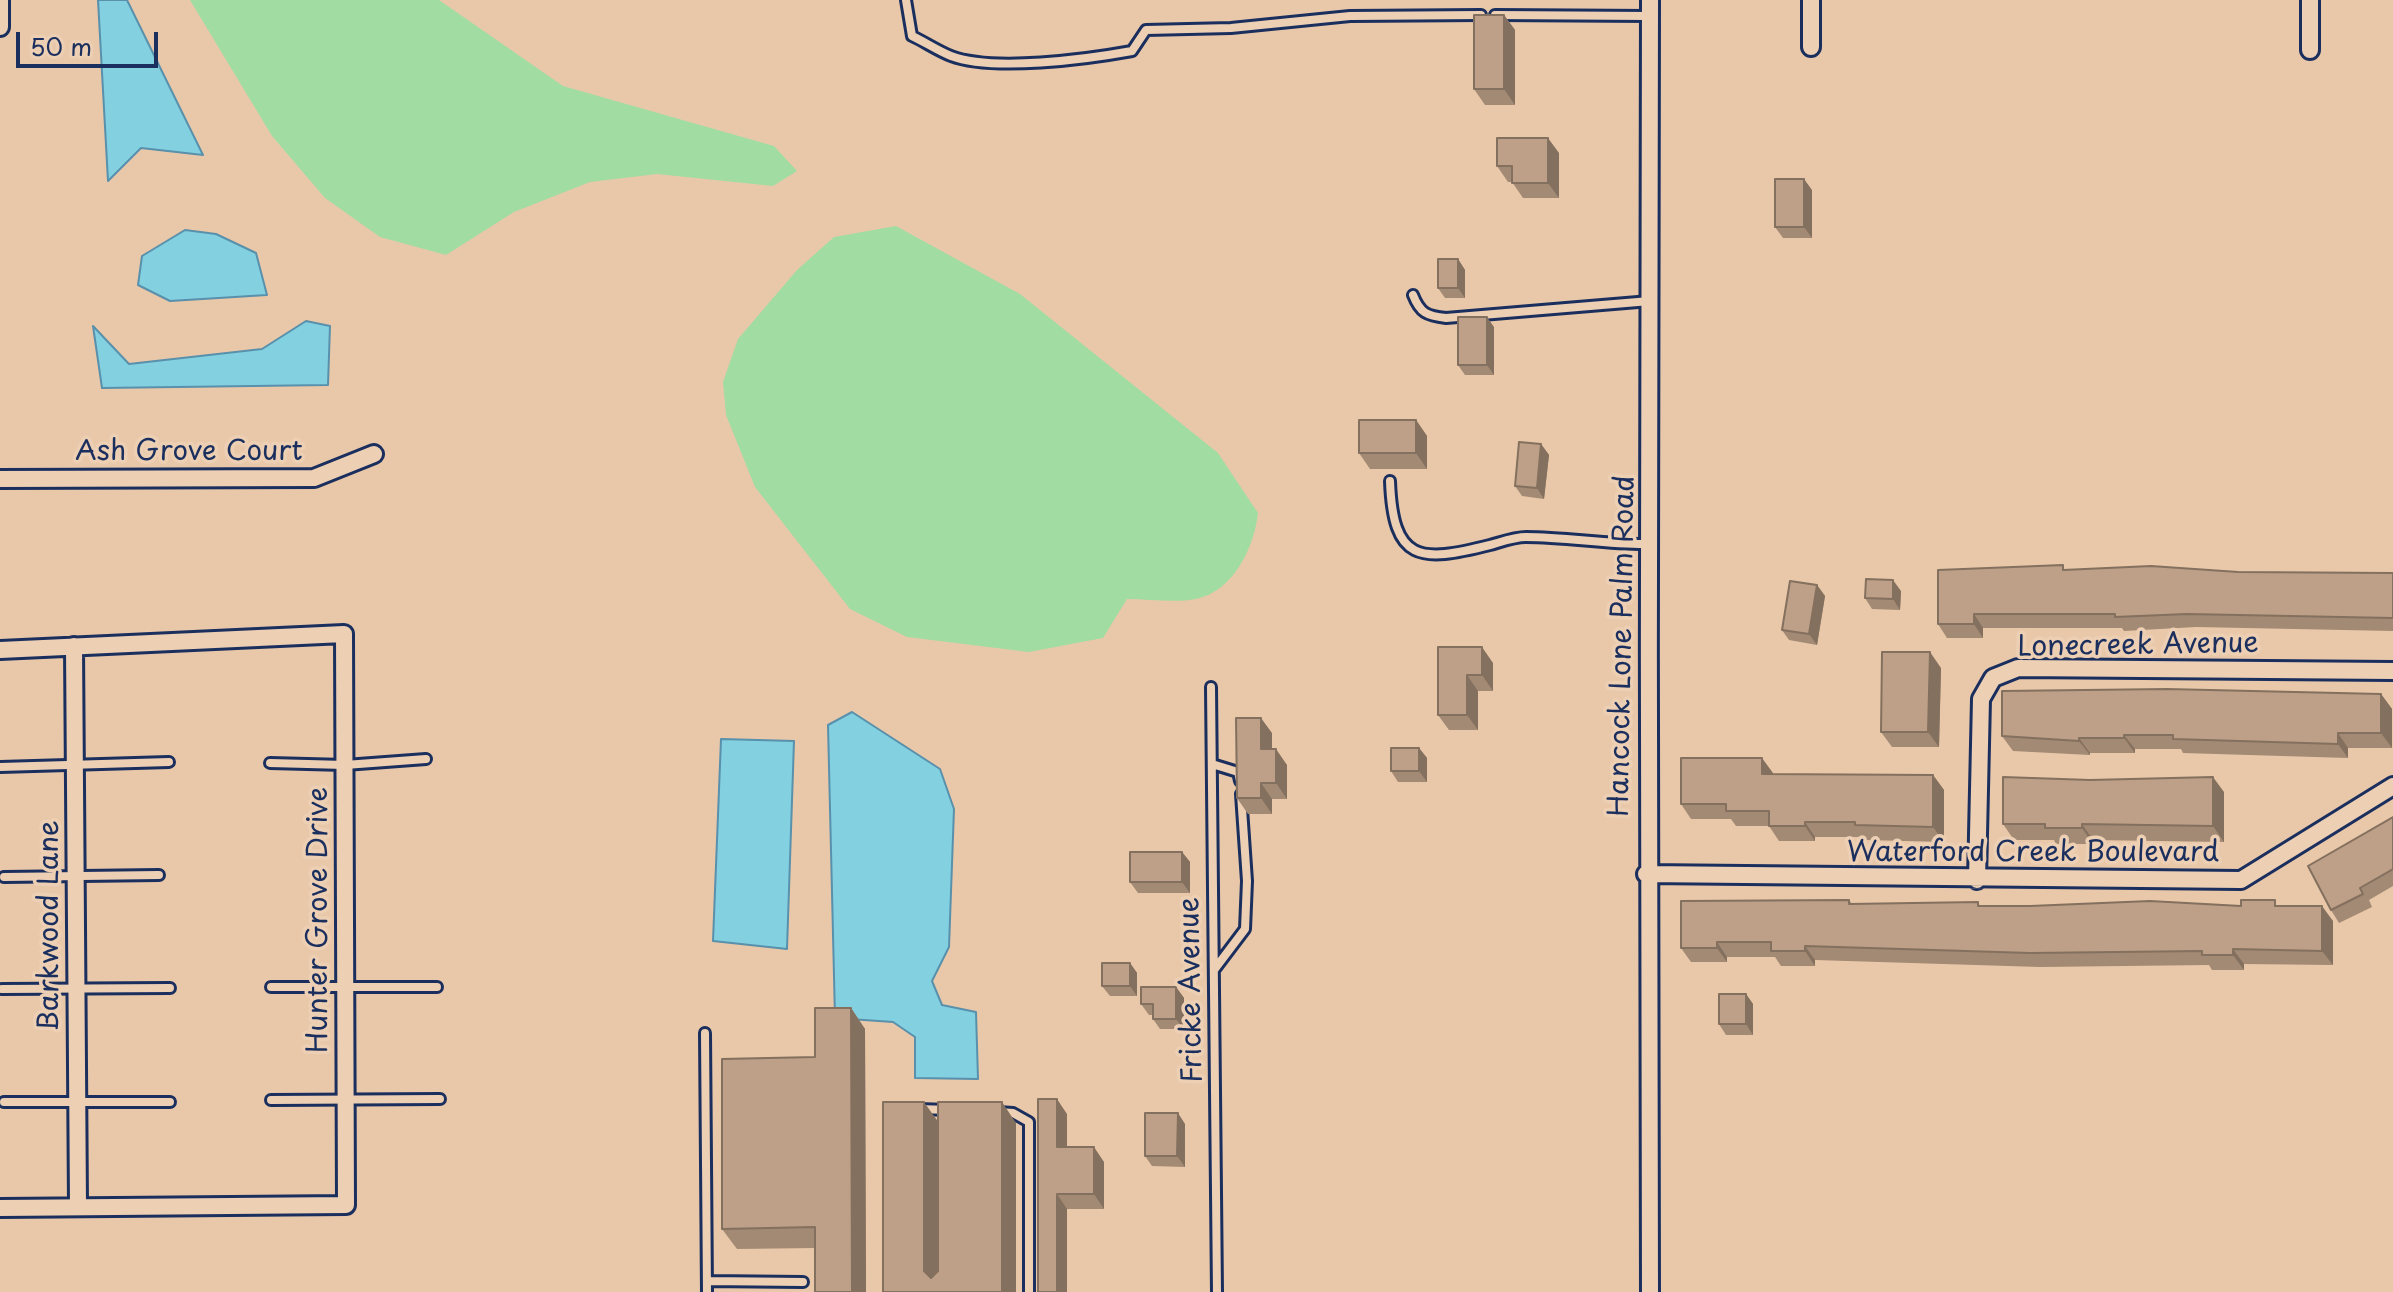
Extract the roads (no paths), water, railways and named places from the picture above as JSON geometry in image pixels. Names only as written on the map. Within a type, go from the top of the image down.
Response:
[{"type":"street","points":[[0,0],[0,27]]},
{"type":"street","points":[[1811,0],[1811,47]]},
{"type":"street","points":[[2310,0],[2310,50]]},
{"type":"street","name":"Hancock Lone Palm Road","points":[[1650,8],[1651,544],[1646,874],[1650,1292]]},
{"type":"street","name":"Ash Grove Court","points":[[0,479],[314,478],[374,454]]},
{"type":"street","name":"Hunter Grove Drive","points":[[0,650],[344,634],[346,1100],[346,1205],[0,1208]]},
{"type":"street","name":"Barkwood Lane","points":[[74,646],[78,1205]]},
{"type":"street","name":"Lonecreek Avenue","points":[[1977,880],[1981,699],[1993,678],[2018,668],[2393,671]]},
{"type":"street","name":"Waterford Creek Boulevard","points":[[1646,874],[1977,880],[2241,880],[2393,786]]},
{"type":"lane","points":[[906,0],[912,36],[953,57],[1014,63],[1089,59],[1132,51],[1146,30],[1231,28],[1376,15],[1650,8]]},
{"type":"lane","points":[[1413,295],[1419,310],[1430,316],[1446,318],[1651,301]]},
{"type":"lane","points":[[1390,481],[1391,512],[1397,532],[1407,547],[1429,555],[1463,552],[1524,537],[1615,545],[1651,544]]},
{"type":"lane","name":"Fricke Avenue","points":[[1211,687],[1217,1292]]},
{"type":"lane","points":[[270,763],[345,765],[426,759]]},
{"type":"lane","points":[[0,767],[169,762]]},
{"type":"lane","points":[[1212,764],[1238,772],[1247,881],[1245,929],[1214,971]]},
{"type":"lane","points":[[4,877],[159,875]]},
{"type":"lane","points":[[271,987],[437,987]]},
{"type":"lane","points":[[2,989],[170,988]]},
{"type":"lane","points":[[705,1033],[707,1292]]},
{"type":"lane","points":[[271,1100],[440,1099]]},
{"type":"lane","points":[[4,1102],[170,1102]]},
{"type":"lane","points":[[909,1109],[959,1111]]},
{"type":"lane","points":[[946,1110],[946,1125]]},
{"type":"lane","points":[[986,1112],[1013,1113],[1029,1122],[1029,1292]]},
{"type":"lane","points":[[707,1281],[803,1282]]},
{"type":"water","points":[[98,0],[127,0],[203,155],[141,148],[108,181]]},
{"type":"water","points":[[185,230],[216,234],[256,253],[267,295],[170,301],[138,285],[142,256]]},
{"type":"water","points":[[306,321],[330,326],[328,385],[102,388],[93,326],[129,364],[262,349]]},
{"type":"water","points":[[852,712],[940,769],[954,809],[949,947],[932,981],[942,1005],[976,1012],[978,1079],[915,1078],[915,1037],[893,1022],[835,1018],[828,725]]},
{"type":"water","points":[[721,739],[794,741],[787,949],[713,941]]}]
